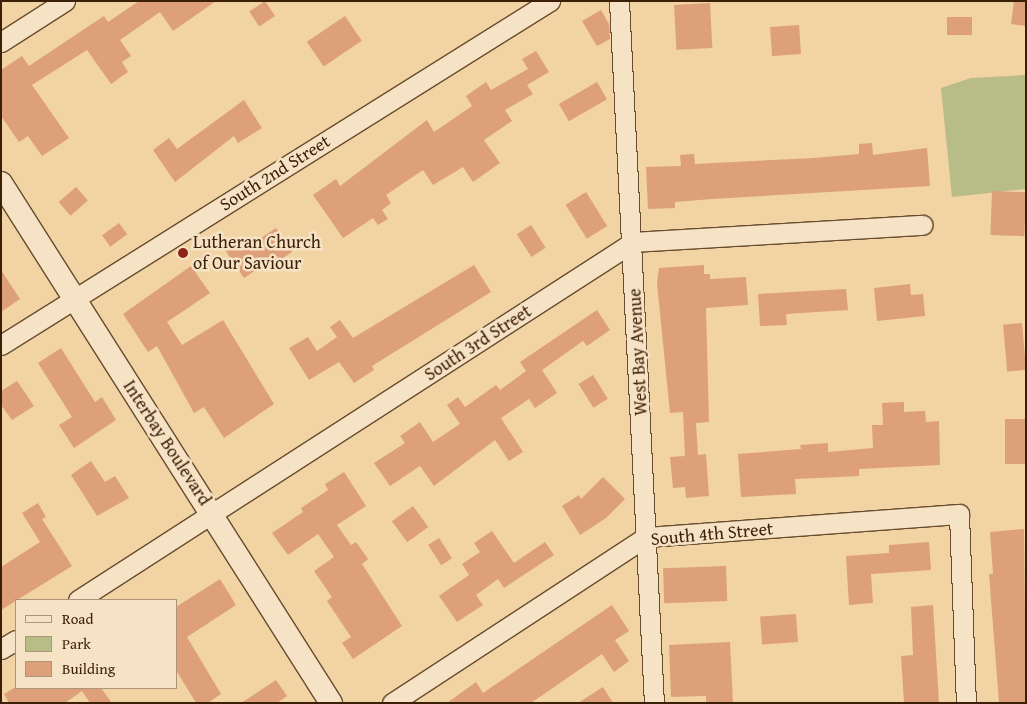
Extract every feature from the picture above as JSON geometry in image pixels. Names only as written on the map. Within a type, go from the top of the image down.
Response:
[{"type":"street","points":[[1,42],[65,1]]},
{"type":"street","name":"South 2nd Street","points":[[1,345],[550,1]]},
{"type":"street","name":"West Bay Avenue","points":[[619,1],[633,242],[654,703]]},
{"type":"street","name":"Interbay Boulevard","points":[[1,183],[331,703]]},
{"type":"street","name":"South 3rd Street","points":[[80,599],[213,515],[633,242],[923,225]]},
{"type":"street","name":"South 4th Street","points":[[392,703],[646,537],[960,514],[966,703]]},
{"type":"street","points":[[1,649],[15,641]]},
{"type":"green space","points":[[1026,75],[1026,189],[952,197],[941,88],[971,78]]},
{"type":"building","points":[[139,1],[216,1],[173,31],[160,12],[120,40],[131,56],[122,62],[128,72],[111,84],[87,50],[32,85],[69,138],[42,156],[28,136],[19,142],[1,116],[1,70],[22,56],[29,66],[104,16],[108,22]]},
{"type":"building","points":[[265,1],[275,16],[259,27],[249,12]]},
{"type":"building","points":[[1014,1],[1026,1],[1026,26],[1011,24]]},
{"type":"building","points":[[710,3],[712,48],[676,50],[674,5]]},
{"type":"building","points":[[601,10],[609,24],[610,39],[597,46],[582,21]]},
{"type":"building","points":[[345,16],[362,41],[324,67],[307,42]]},
{"type":"building","points":[[947,17],[972,17],[972,35],[947,35]]},
{"type":"building","points":[[799,25],[801,54],[772,56],[770,27]]},
{"type":"building","points":[[536,51],[549,72],[527,85],[533,94],[505,110],[512,121],[484,140],[500,163],[473,182],[463,167],[433,185],[423,170],[386,195],[391,203],[382,210],[388,219],[378,225],[373,218],[343,238],[313,195],[336,179],[340,186],[427,120],[434,132],[472,106],[466,96],[486,82],[491,90],[528,69],[522,59]]},
{"type":"building","points":[[597,82],[607,99],[569,121],[559,104]]},
{"type":"building","points":[[244,100],[262,128],[238,143],[234,136],[175,182],[153,150],[169,138],[177,149]]},
{"type":"building","points":[[872,143],[873,155],[927,148],[930,186],[675,202],[675,208],[648,209],[646,167],[681,166],[680,155],[694,154],[695,164],[814,158],[859,154],[859,144]]},
{"type":"building","points":[[76,187],[88,201],[70,216],[59,202]]},
{"type":"building","points":[[992,191],[1026,192],[1024,236],[990,235]]},
{"type":"building","points":[[586,192],[607,226],[587,239],[566,205]]},
{"type":"building","points":[[119,223],[127,234],[110,247],[102,235]]},
{"type":"building","points":[[531,225],[546,248],[531,257],[517,234]]},
{"type":"building","points":[[276,228],[292,252],[280,260],[277,256],[244,278],[225,250],[241,238],[247,247]]},
{"type":"building","points":[[474,265],[491,292],[372,366],[374,370],[354,383],[339,362],[309,380],[289,348],[308,337],[317,351],[337,337],[330,327],[340,320],[353,338]]},
{"type":"building","points":[[704,265],[704,274],[710,274],[710,279],[746,277],[748,305],[706,308],[709,422],[696,423],[698,455],[706,454],[709,496],[686,498],[685,487],[673,488],[670,457],[685,456],[683,412],[670,413],[657,283],[659,268]]},
{"type":"building","points":[[191,266],[210,293],[167,322],[182,345],[223,320],[274,404],[224,438],[204,407],[194,413],[157,346],[148,352],[123,314]]},
{"type":"building","points":[[1,270],[20,299],[1,312]]},
{"type":"building","points":[[910,284],[911,295],[923,294],[925,316],[877,321],[874,288]]},
{"type":"building","points":[[846,289],[848,310],[786,314],[787,325],[760,326],[758,294]]},
{"type":"building","points":[[597,310],[610,330],[587,346],[583,341],[542,370],[557,393],[535,408],[529,399],[501,418],[523,452],[509,461],[495,440],[434,486],[420,466],[390,486],[374,463],[405,443],[400,436],[420,422],[433,442],[460,424],[447,405],[458,397],[465,407],[496,385],[500,390],[526,371],[520,362]]},
{"type":"building","points":[[1022,323],[1026,370],[1007,371],[1003,325]]},
{"type":"building","points":[[61,348],[95,402],[102,397],[116,420],[74,448],[59,425],[72,417],[38,363]]},
{"type":"building","points":[[593,375],[608,399],[593,408],[579,384]]},
{"type":"building","points":[[17,381],[34,406],[12,420],[1,405],[1,391]]},
{"type":"building","points":[[904,402],[904,412],[925,411],[926,422],[939,421],[940,465],[859,469],[859,476],[795,479],[796,494],[741,497],[738,454],[801,449],[800,445],[828,443],[828,452],[873,448],[872,425],[883,425],[882,403]]},
{"type":"building","points":[[1005,419],[1026,419],[1026,464],[1005,464]]},
{"type":"building","points":[[91,461],[105,482],[115,476],[129,498],[97,516],[71,475]]},
{"type":"building","points":[[344,472],[366,506],[337,525],[351,545],[356,542],[368,559],[362,564],[402,626],[353,659],[342,643],[351,637],[327,601],[332,597],[314,571],[334,557],[318,534],[288,555],[272,533],[303,512],[301,508],[328,490],[325,484]]},
{"type":"building","points":[[603,477],[625,499],[606,518],[580,535],[562,506],[579,495],[581,499]]},
{"type":"building","points":[[38,503],[46,517],[42,519],[72,566],[19,599],[15,599],[15,601],[1,610],[1,567],[40,542],[22,513]]},
{"type":"building","points":[[413,506],[428,527],[407,542],[392,521]]},
{"type":"building","points":[[1024,529],[1026,703],[999,703],[989,574],[993,574],[990,532]]},
{"type":"building","points":[[492,531],[514,563],[545,542],[554,555],[504,588],[498,579],[476,595],[483,605],[457,622],[439,596],[469,575],[462,564],[480,552],[474,543]]},
{"type":"building","points":[[439,538],[452,558],[441,565],[428,545]]},
{"type":"building","points":[[929,542],[931,570],[871,574],[873,603],[849,605],[846,556],[889,553],[889,545]]},
{"type":"building","points":[[726,566],[727,601],[664,603],[663,568]]},
{"type":"building","points":[[220,579],[236,605],[187,637],[221,694],[208,703],[196,703],[178,673],[178,606]]},
{"type":"building","points":[[612,605],[629,631],[615,640],[629,661],[614,672],[602,654],[531,703],[447,703],[476,682],[483,693]]},
{"type":"building","points":[[933,605],[939,703],[904,703],[901,656],[913,655],[911,607]]},
{"type":"building","points":[[796,614],[798,642],[762,644],[760,617]]},
{"type":"building","points":[[730,642],[733,703],[706,703],[706,696],[671,697],[669,645]]},
{"type":"building","points":[[276,680],[287,696],[277,703],[241,703]]},
{"type":"building","points":[[603,687],[613,703],[578,703]]},
{"type":"building","points":[[14,688],[102,689],[112,703],[90,703],[82,691],[65,703],[9,703],[4,694]]},
{"type":"place","name":"Lutheran Church of Our Saviour","points":[[183,253]]}]
